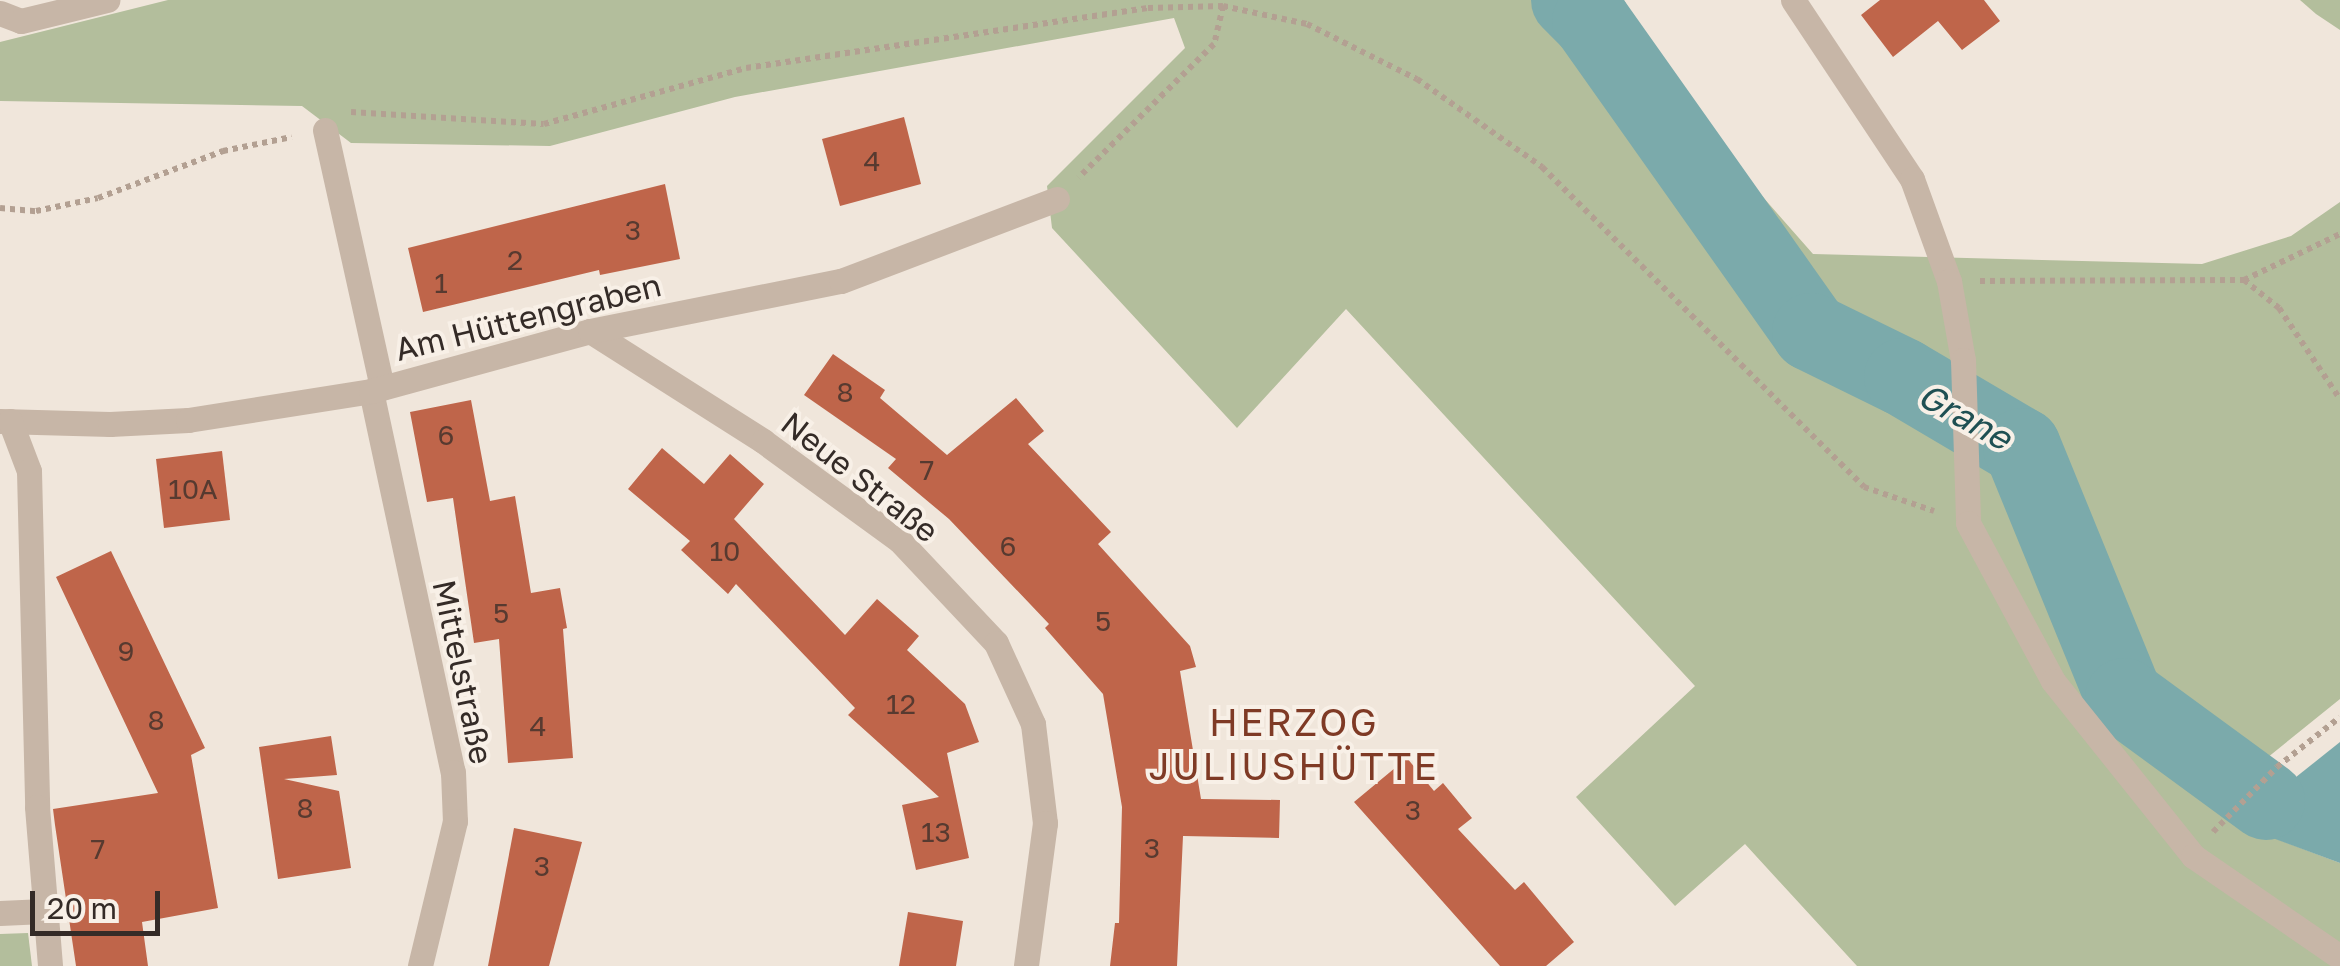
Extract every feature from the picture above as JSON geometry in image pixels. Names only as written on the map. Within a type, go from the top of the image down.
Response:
[{"type":"street","points":[[0,13],[21,20],[107,0]]},
{"type":"street","points":[[1793,0],[1912,179],[1949,281],[1963,360],[1963,464],[1968,523],[2052,681],[2193,856],[2340,958]]},
{"type":"street","name":"Mittelstraße","points":[[326,130],[452,772],[456,821],[420,966]]},
{"type":"street","name":"Am Hüttengraben","points":[[5,421],[110,424],[188,420],[377,389],[590,331],[840,281],[1057,199]]},
{"type":"street","name":"Neue Straße","points":[[590,331],[763,441],[899,540],[996,644],[1033,724],[1044,822],[1026,966]]},
{"type":"street","points":[[5,421],[29,471],[36,806],[50,966]]},
{"type":"street","points":[[0,913],[44,911]]},
{"type":"path","points":[[1057,199],[1214,44],[1223,6]]},
{"type":"path","points":[[0,208],[36,211],[98,198],[223,151],[326,130],[345,112],[544,124],[746,68],[1148,8],[1223,6],[1307,24],[1417,79],[1542,167],[1864,487],[1968,523]]},
{"type":"path","points":[[1949,281],[2244,280],[2340,234]]},
{"type":"path","points":[[2244,280],[2279,308],[2340,400]]},
{"type":"path","points":[[2229,814],[2278,766],[2340,717]]},
{"type":"green space","points":[[168,0],[1590,0],[1813,254],[2202,264],[2291,236],[2340,202],[2340,699],[2262,762],[2283,787],[2243,826],[2340,863],[2340,966],[1857,966],[1745,844],[1675,906],[1576,797],[1695,686],[1346,309],[1237,428],[1052,228],[1047,186],[1185,48],[1174,18],[735,97],[550,146],[351,143],[302,106],[0,101],[0,42]]},
{"type":"green space","points":[[2300,0],[2340,0],[2340,30],[2316,14]]},
{"type":"green space","points":[[28,933],[32,966],[0,966],[0,934]]},
{"type":"water","points":[[2340,742],[2340,863],[2243,827],[2266,801]]},
{"type":"building","points":[[1880,0],[1984,0],[2000,21],[1962,50],[1938,21],[1893,57],[1861,15]]},
{"type":"building","points":[[904,117],[921,184],[840,206],[822,139]]},
{"type":"building","points":[[665,184],[680,259],[600,275],[599,270],[423,312],[408,248]]},
{"type":"building","points":[[833,354],[885,390],[880,398],[947,455],[1016,398],[1044,431],[1028,444],[1111,532],[1098,544],[1190,646],[1196,667],[1180,671],[1201,799],[1280,800],[1279,838],[1183,836],[1177,966],[1110,966],[1115,923],[1119,923],[1122,807],[1103,694],[1045,628],[1049,624],[949,519],[888,468],[896,459],[804,395]]},
{"type":"building","points":[[471,400],[490,501],[515,496],[531,593],[560,588],[567,628],[563,629],[573,758],[508,763],[499,639],[474,643],[453,498],[427,502],[410,412]]},
{"type":"building","points":[[662,448],[704,484],[730,454],[764,484],[734,519],[845,635],[877,599],[919,636],[907,650],[965,704],[979,742],[947,753],[969,858],[916,870],[902,805],[939,797],[848,715],[855,708],[736,584],[728,594],[681,550],[690,541],[628,489]]},
{"type":"building","points":[[222,451],[230,520],[164,528],[156,459]]},
{"type":"building","points":[[111,551],[205,748],[191,755],[218,908],[142,922],[148,966],[76,966],[53,809],[158,793],[56,577]]},
{"type":"building","points":[[331,736],[337,775],[284,779],[339,791],[351,868],[278,879],[259,747]]},
{"type":"building","points":[[1407,758],[1434,791],[1443,783],[1472,818],[1458,829],[1515,890],[1524,882],[1574,942],[1546,966],[1500,966],[1354,802]]},
{"type":"building","points":[[514,828],[582,842],[549,966],[488,966]]},
{"type":"building","points":[[908,912],[963,921],[956,966],[899,966]]},
{"type":"waterway","name":"Grane","points":[[1570,0],[1591,21],[1811,332],[1903,377],[2022,447],[2124,697],[2266,801]]},
{"type":"district","name":"HERZOG JULIUSHÜTTE","points":[[1294,744]]}]
